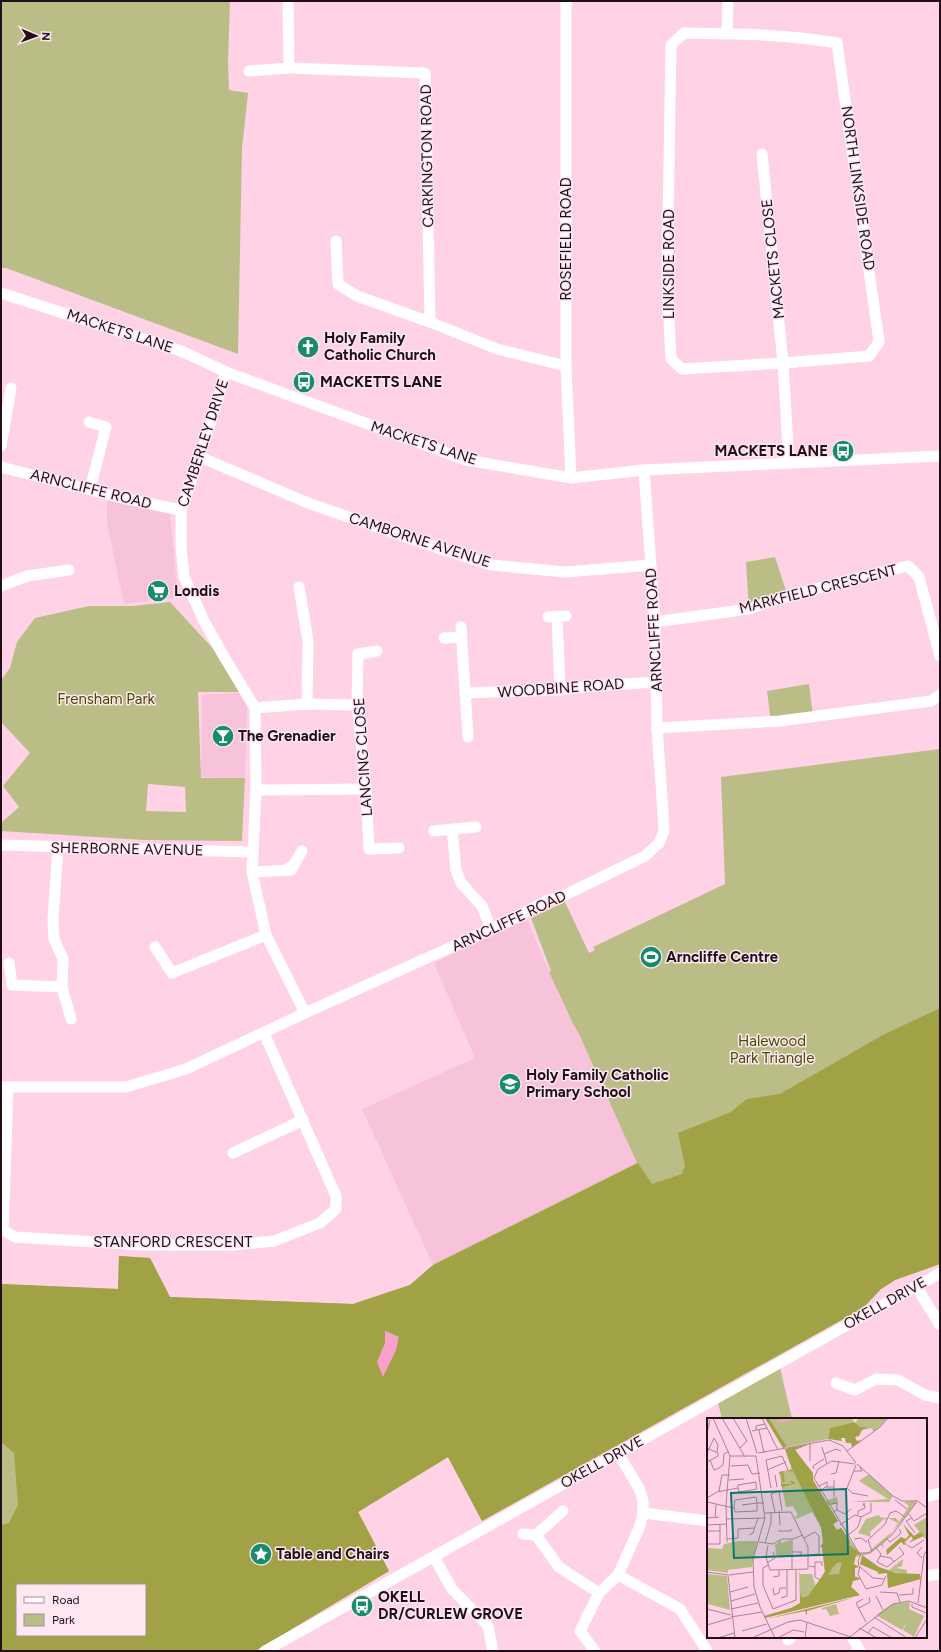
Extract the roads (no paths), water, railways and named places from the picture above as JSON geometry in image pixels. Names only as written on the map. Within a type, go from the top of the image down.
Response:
[{"type":"street","points":[[249,70],[289,68],[288,1]]},
{"type":"street","name":"ROSEFIELD ROAD","points":[[566,1],[566,366],[571,478]]},
{"type":"street","points":[[727,34],[728,1]]},
{"type":"street","name":"LINKSIDE ROAD","points":[[727,34],[684,33],[671,45],[667,280],[671,359],[682,369],[784,363]]},
{"type":"street","name":"NORTH LINKSIDE ROAD","points":[[727,34],[816,39],[838,43],[879,342],[869,356],[784,363]]},
{"type":"street","name":"CARKINGTON ROAD","points":[[289,68],[425,73],[430,322]]},
{"type":"street","name":"MACKETS CLOSE","points":[[762,154],[784,363]]},
{"type":"street","points":[[336,241],[338,284],[357,296],[430,322],[497,349],[566,366]]},
{"type":"street","name":"MACKETS LANE","points":[[1,293],[181,351],[226,372],[466,460],[571,478],[644,470],[940,456]]},
{"type":"street","points":[[784,363],[789,463]]},
{"type":"street","name":"CAMBERLEY DRIVE","points":[[226,372],[200,457],[181,510],[181,546],[184,577],[204,621],[222,655],[255,708]]},
{"type":"street","points":[[1,446],[11,388]]},
{"type":"street","points":[[89,422],[106,427],[90,489]]},
{"type":"street","name":"CAMBORNE AVENUE","points":[[200,457],[308,503],[491,565],[565,572],[651,565]]},
{"type":"street","name":"ARNCLIFFE ROAD","points":[[1,467],[118,497],[181,510]]},
{"type":"street","name":"ARNCLIFFE ROAD","points":[[4,1087],[126,1087],[186,1069],[305,1013],[491,929],[546,901],[565,895],[645,856],[659,842],[664,831],[657,728],[655,622],[644,470]]},
{"type":"street","name":"MARKFIELD CRESCENT","points":[[655,622],[748,609],[849,580],[908,566],[919,577],[940,656]]},
{"type":"street","points":[[1,586],[27,576],[69,570]]},
{"type":"street","points":[[299,586],[308,641],[307,704]]},
{"type":"street","points":[[557,617],[560,690]]},
{"type":"street","points":[[444,638],[461,632],[468,738]]},
{"type":"street","name":"LANCING CLOSE","points":[[377,651],[358,654],[357,705],[366,789],[369,850],[399,848]]},
{"type":"street","name":"WOODBINE ROAD","points":[[465,694],[560,690],[592,686],[657,682]]},
{"type":"street","points":[[657,728],[780,721],[931,701],[940,695]]},
{"type":"street","points":[[305,1013],[266,935],[252,872],[256,790],[255,708],[307,704],[357,705]]},
{"type":"street","points":[[256,790],[366,789]]},
{"type":"street","points":[[434,831],[476,827]]},
{"type":"street","points":[[452,829],[456,870],[461,883],[482,906],[491,929]]},
{"type":"street","name":"SHERBORNE AVENUE","points":[[1,845],[252,852]]},
{"type":"street","points":[[58,847],[53,920],[54,939],[63,959],[62,987],[71,1019]]},
{"type":"street","points":[[252,872],[290,868],[302,851]]},
{"type":"street","points":[[155,947],[172,974],[266,935]]},
{"type":"street","points":[[9,963],[12,985],[62,987]]},
{"type":"street","name":"STANFORD CRESCENT","points":[[4,1087],[3,1230],[15,1237],[143,1245],[233,1245],[274,1241],[320,1223],[336,1209],[336,1196],[264,1033]]},
{"type":"street","points":[[233,1153],[303,1120]]},
{"type":"street","name":"OKELL DRIVE","points":[[271,1649],[434,1556],[940,1273]]},
{"type":"street","points":[[916,1286],[940,1325]]},
{"type":"street","points":[[836,1383],[855,1390],[876,1379],[898,1380],[925,1395],[940,1398]]},
{"type":"street","points":[[596,1651],[580,1631],[599,1593],[618,1575],[640,1526],[643,1513],[643,1501],[640,1490],[618,1453]]},
{"type":"street","points":[[927,1494],[930,1496],[940,1493]]},
{"type":"street","points":[[523,1534],[536,1535],[563,1511]]},
{"type":"street","points":[[643,1513],[707,1521]]},
{"type":"street","points":[[536,1535],[559,1567],[599,1593]]},
{"type":"street","points":[[434,1556],[452,1589],[488,1626],[493,1651]]},
{"type":"street","points":[[927,1576],[940,1574]]},
{"type":"street","points":[[618,1575],[680,1609],[706,1651]]},
{"type":"street","points":[[853,1638],[860,1651]]},
{"type":"place","name":"Holy Family Catholic Church","points":[[308,347]]},
{"type":"place","name":"MACKETTS LANE","points":[[304,382]]},
{"type":"place","name":"MACKETS LANE","points":[[843,451]]},
{"type":"place","name":"Londis","points":[[158,591]]},
{"type":"place","name":"The Grenadier","points":[[223,736]]},
{"type":"place","name":"Arncliffe Centre","points":[[651,957]]},
{"type":"place","name":"Holy Family Catholic Primary School","points":[[510,1084]]},
{"type":"place","name":"Table and Chairs","points":[[261,1554]]},
{"type":"place","name":"OKELL DR/CURLEW GROVE","points":[[362,1606]]},
{"type":"park label","name":"Frensham Park","points":[[106,699]]},
{"type":"park label","name":"Halewood Park Triangle","points":[[772,1050]]}]
